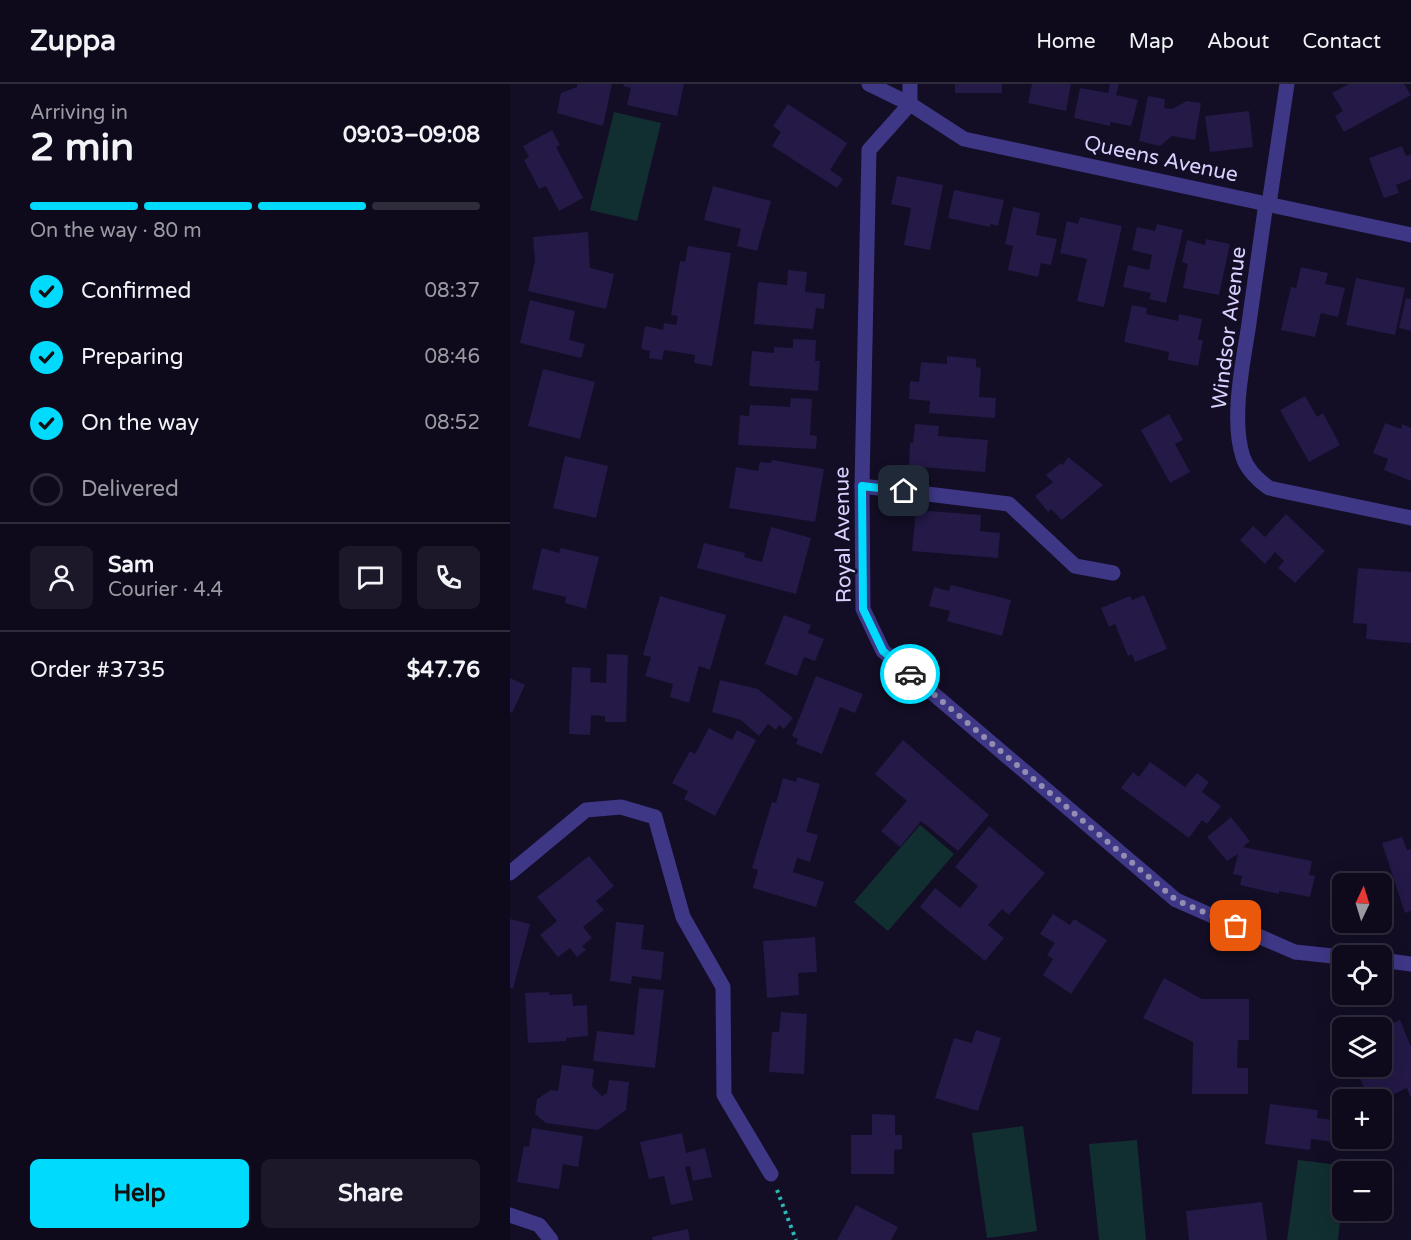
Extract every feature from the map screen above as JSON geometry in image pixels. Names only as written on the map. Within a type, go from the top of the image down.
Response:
[{"type":"street","name":"Queens Avenue","points":[[869,84],[910,104],[964,139],[1411,235]]},
{"type":"street","points":[[910,84],[910,104]]},
{"type":"street","name":"Windsor Avenue","points":[[1287,84],[1244,359],[1240,402],[1240,438],[1243,458],[1255,477],[1269,488],[1411,518]]},
{"type":"street","name":"Royal Avenue","points":[[910,104],[869,150],[862,486],[863,609],[883,651],[1176,900],[1295,952],[1332,956]]},
{"type":"street","points":[[862,486],[1009,504],[1075,566],[1113,573]]},
{"type":"street","points":[[510,873],[586,810],[621,807],[655,817],[683,917],[723,987],[724,1095],[771,1174]]},
{"type":"street","points":[[1392,961],[1411,964]]},
{"type":"street","points":[[510,1215],[539,1226],[551,1240]]},
{"type":"path","points":[[771,1174],[796,1240]]},
{"type":"green space","points":[[614,112],[661,123],[637,221],[590,210]]},
{"type":"green space","points":[[920,825],[954,854],[888,931],[854,902]]},
{"type":"green space","points":[[1023,1126],[1037,1231],[987,1238],[972,1133]]},
{"type":"green space","points":[[1137,1140],[1146,1240],[1099,1240],[1089,1144]]},
{"type":"green space","points":[[1298,1160],[1332,1164],[1332,1221],[1340,1221],[1338,1240],[1287,1240]]},
{"type":"building","points":[[577,84],[612,84],[603,126],[557,113],[561,93],[577,87]]},
{"type":"building","points":[[624,84],[684,84],[677,116],[627,105],[631,88],[623,86]]},
{"type":"building","points":[[955,84],[1002,84],[1002,93],[955,93]]},
{"type":"building","points":[[1032,84],[1071,84],[1066,111],[1028,103]]},
{"type":"building","points":[[1110,84],[1119,84],[1116,95],[1138,100],[1131,126],[1111,122],[1110,126],[1074,118],[1080,88],[1108,93]]},
{"type":"building","points":[[1349,84],[1404,84],[1411,95],[1344,132],[1335,116],[1343,111],[1332,93]]},
{"type":"building","points":[[1148,96],[1165,99],[1164,108],[1172,109],[1187,101],[1201,103],[1195,140],[1172,136],[1160,146],[1139,141]]},
{"type":"building","points":[[788,104],[847,143],[830,170],[843,179],[837,188],[772,146],[781,132],[773,126]]},
{"type":"building","points":[[1249,111],[1253,147],[1210,152],[1205,116]]},
{"type":"building","points":[[552,130],[560,145],[556,147],[583,198],[559,211],[546,186],[539,189],[524,160],[529,157],[523,146]]},
{"type":"building","points":[[1402,146],[1406,156],[1411,154],[1411,179],[1396,185],[1399,193],[1384,198],[1369,158]]},
{"type":"building","points":[[897,176],[943,185],[930,250],[904,245],[911,208],[891,204]]},
{"type":"building","points":[[713,186],[771,201],[757,251],[737,246],[741,229],[704,220]]},
{"type":"building","points":[[954,190],[1004,200],[998,226],[990,224],[990,227],[948,218]]},
{"type":"building","points":[[1013,207],[1040,213],[1036,235],[1057,239],[1051,265],[1041,263],[1038,277],[1008,270],[1013,246],[1005,244]]},
{"type":"building","points":[[1080,217],[1122,226],[1104,307],[1077,301],[1087,259],[1060,253],[1067,221],[1078,224]]},
{"type":"building","points":[[1157,224],[1183,230],[1166,303],[1149,299],[1151,293],[1123,287],[1128,265],[1149,270],[1152,255],[1132,250],[1137,227],[1155,231]]},
{"type":"building","points":[[588,232],[590,268],[614,274],[606,309],[528,291],[535,261],[533,237]]},
{"type":"building","points":[[1206,239],[1230,244],[1219,295],[1183,288],[1188,264],[1182,262],[1187,240],[1205,245]]},
{"type":"building","points":[[688,246],[731,253],[712,366],[694,363],[695,355],[664,350],[662,360],[649,358],[650,351],[641,349],[645,326],[663,330],[664,323],[676,325],[678,316],[671,315],[680,261],[685,262]]},
{"type":"building","points":[[1301,267],[1328,273],[1325,284],[1345,288],[1338,317],[1321,313],[1315,337],[1281,330],[1291,287],[1296,288]]},
{"type":"building","points":[[788,270],[807,272],[805,292],[825,294],[824,309],[816,308],[813,329],[754,324],[758,282],[787,285]]},
{"type":"building","points":[[1356,278],[1405,288],[1395,335],[1346,325]]},
{"type":"building","points":[[1406,298],[1411,299],[1411,331],[1399,328]]},
{"type":"building","points":[[530,300],[575,311],[569,340],[585,344],[581,358],[520,343]]},
{"type":"building","points":[[1132,305],[1147,308],[1146,314],[1178,321],[1179,314],[1202,319],[1198,340],[1203,340],[1198,366],[1168,360],[1169,352],[1124,342]]},
{"type":"building","points":[[793,339],[816,340],[815,361],[820,361],[818,391],[749,386],[752,351],[774,353],[774,347],[793,348]]},
{"type":"building","points":[[947,356],[976,359],[976,367],[981,368],[979,397],[996,398],[995,418],[929,413],[930,401],[909,399],[910,381],[919,382],[921,362],[947,364]]},
{"type":"building","points":[[543,369],[595,382],[580,439],[528,426]]},
{"type":"building","points":[[1305,396],[1317,417],[1323,413],[1340,445],[1309,462],[1280,410]]},
{"type":"building","points":[[791,398],[812,399],[810,435],[817,436],[816,449],[738,445],[740,415],[749,416],[750,405],[790,407]]},
{"type":"building","points":[[1169,414],[1183,440],[1175,444],[1190,472],[1170,483],[1141,430]]},
{"type":"building","points":[[1385,423],[1401,429],[1402,424],[1411,428],[1411,481],[1384,470],[1388,459],[1373,453]]},
{"type":"building","points":[[915,424],[939,426],[938,436],[988,440],[985,472],[909,466],[910,443],[913,443]]},
{"type":"building","points":[[565,456],[608,466],[596,518],[553,508]]},
{"type":"building","points":[[1068,457],[1103,485],[1062,520],[1051,509],[1048,512],[1035,496],[1053,482],[1046,475],[1061,463],[1063,465]]},
{"type":"building","points":[[772,460],[824,469],[815,522],[729,508],[736,467],[758,471],[760,462],[771,463]]},
{"type":"building","points":[[916,510],[981,515],[980,531],[1000,533],[998,558],[912,551]]},
{"type":"building","points":[[1286,514],[1325,551],[1295,583],[1278,568],[1284,561],[1275,552],[1265,564],[1240,540],[1253,526],[1265,537]]},
{"type":"building","points":[[771,527],[811,538],[796,594],[697,568],[704,543],[745,553],[744,557],[762,562]]},
{"type":"building","points":[[542,548],[559,553],[561,548],[599,557],[586,609],[565,603],[566,597],[532,589]]},
{"type":"building","points":[[1358,568],[1411,572],[1411,643],[1366,639],[1367,624],[1353,623]]},
{"type":"building","points":[[951,585],[1011,600],[1002,636],[947,621],[950,611],[929,606],[934,587],[949,591]]},
{"type":"building","points":[[1144,595],[1167,649],[1135,662],[1132,654],[1128,656],[1115,624],[1109,627],[1101,608],[1130,596],[1132,600]]},
{"type":"building","points":[[660,596],[726,615],[710,670],[699,666],[689,703],[670,697],[673,684],[645,676],[651,657],[643,655]]},
{"type":"building","points":[[784,615],[811,625],[808,633],[824,639],[815,661],[804,657],[797,676],[765,664]]},
{"type":"building","points":[[607,654],[628,655],[626,722],[605,722],[605,716],[591,715],[590,735],[569,734],[572,667],[591,668],[590,682],[606,683]]},
{"type":"building","points":[[816,676],[863,694],[855,713],[840,707],[822,754],[796,744],[798,739],[792,736]]},
{"type":"building","points":[[510,678],[525,685],[512,713],[510,712]]},
{"type":"building","points":[[720,680],[758,689],[793,718],[784,729],[779,725],[776,730],[768,724],[759,736],[741,720],[712,712]]},
{"type":"building","points":[[709,728],[732,740],[737,730],[756,740],[715,816],[684,799],[688,791],[672,783],[690,751],[695,754]]},
{"type":"building","points":[[903,740],[989,815],[958,851],[921,821],[900,847],[881,831],[907,801],[875,774]]},
{"type":"building","points":[[1150,762],[1185,787],[1197,773],[1209,782],[1202,792],[1221,806],[1207,824],[1202,820],[1189,838],[1121,788],[1133,772],[1139,777]]},
{"type":"building","points":[[797,777],[820,784],[806,832],[818,835],[810,862],[797,858],[793,872],[824,882],[816,907],[753,888],[758,870],[752,868],[772,802],[776,803],[783,778],[796,782]]},
{"type":"building","points":[[1231,817],[1250,841],[1243,847],[1312,861],[1309,875],[1315,876],[1310,897],[1279,891],[1279,894],[1240,885],[1242,876],[1233,874],[1238,854],[1227,861],[1207,837]]},
{"type":"building","points":[[989,826],[1045,873],[1009,915],[1002,909],[988,925],[1004,938],[985,961],[920,907],[935,888],[960,908],[978,886],[955,867]]},
{"type":"building","points":[[1402,837],[1407,850],[1411,849],[1411,911],[1405,913],[1382,843]]},
{"type":"building","points":[[589,856],[614,886],[596,901],[604,910],[583,927],[592,938],[582,946],[586,950],[577,957],[570,948],[558,957],[540,935],[557,921],[537,897]]},
{"type":"building","points":[[1053,914],[1070,925],[1074,919],[1107,940],[1071,994],[1043,975],[1053,959],[1047,955],[1055,943],[1040,934]]},
{"type":"building","points":[[510,919],[530,924],[513,989],[510,988]]},
{"type":"building","points":[[616,922],[644,925],[641,949],[664,952],[661,980],[632,976],[631,984],[610,981]]},
{"type":"building","points":[[815,937],[817,972],[798,973],[799,995],[767,998],[763,941]]},
{"type":"building","points":[[1164,978],[1202,999],[1249,999],[1249,1040],[1238,1040],[1237,1068],[1248,1068],[1248,1094],[1192,1094],[1193,1042],[1143,1018]]},
{"type":"building","points":[[639,988],[664,990],[655,1068],[593,1061],[597,1031],[634,1035]]},
{"type":"building","points":[[549,992],[549,995],[572,994],[573,1006],[587,1005],[588,1036],[566,1038],[566,1041],[528,1043],[525,993]]},
{"type":"building","points":[[781,1012],[807,1014],[804,1074],[769,1072],[772,1032],[779,1032]]},
{"type":"building","points":[[1400,1020],[1411,1047],[1411,1098],[1407,1088],[1392,1095],[1392,1089],[1364,1089],[1360,1077],[1392,1077],[1392,1024]]},
{"type":"building","points":[[976,1030],[1001,1038],[978,1111],[935,1098],[954,1038],[972,1043]]},
{"type":"building","points":[[562,1065],[594,1069],[592,1086],[602,1096],[607,1093],[609,1080],[629,1082],[626,1110],[598,1130],[546,1123],[535,1114],[537,1099],[551,1090],[558,1091]]},
{"type":"building","points":[[1270,1104],[1318,1110],[1317,1118],[1332,1120],[1332,1142],[1311,1139],[1310,1150],[1265,1144]]},
{"type":"building","points":[[872,1114],[895,1115],[895,1135],[902,1135],[902,1149],[894,1150],[894,1174],[851,1174],[851,1135],[872,1135]]},
{"type":"building","points":[[532,1128],[583,1136],[578,1167],[563,1164],[559,1189],[517,1182],[524,1146],[529,1147]]},
{"type":"building","points":[[682,1133],[686,1153],[705,1148],[712,1177],[693,1181],[690,1166],[685,1167],[693,1200],[671,1205],[664,1176],[649,1179],[640,1142]]},
{"type":"building","points":[[1262,1202],[1267,1240],[1189,1240],[1186,1211]]},
{"type":"building","points":[[856,1205],[898,1227],[891,1240],[837,1240]]},
{"type":"building","points":[[688,1229],[690,1240],[653,1240],[652,1237]]},
{"type":"way so far","points":[[910,674],[1176,900],[1236,926]]},
{"type":"route","points":[[904,491],[862,486],[863,609],[883,651],[910,674]]}]
